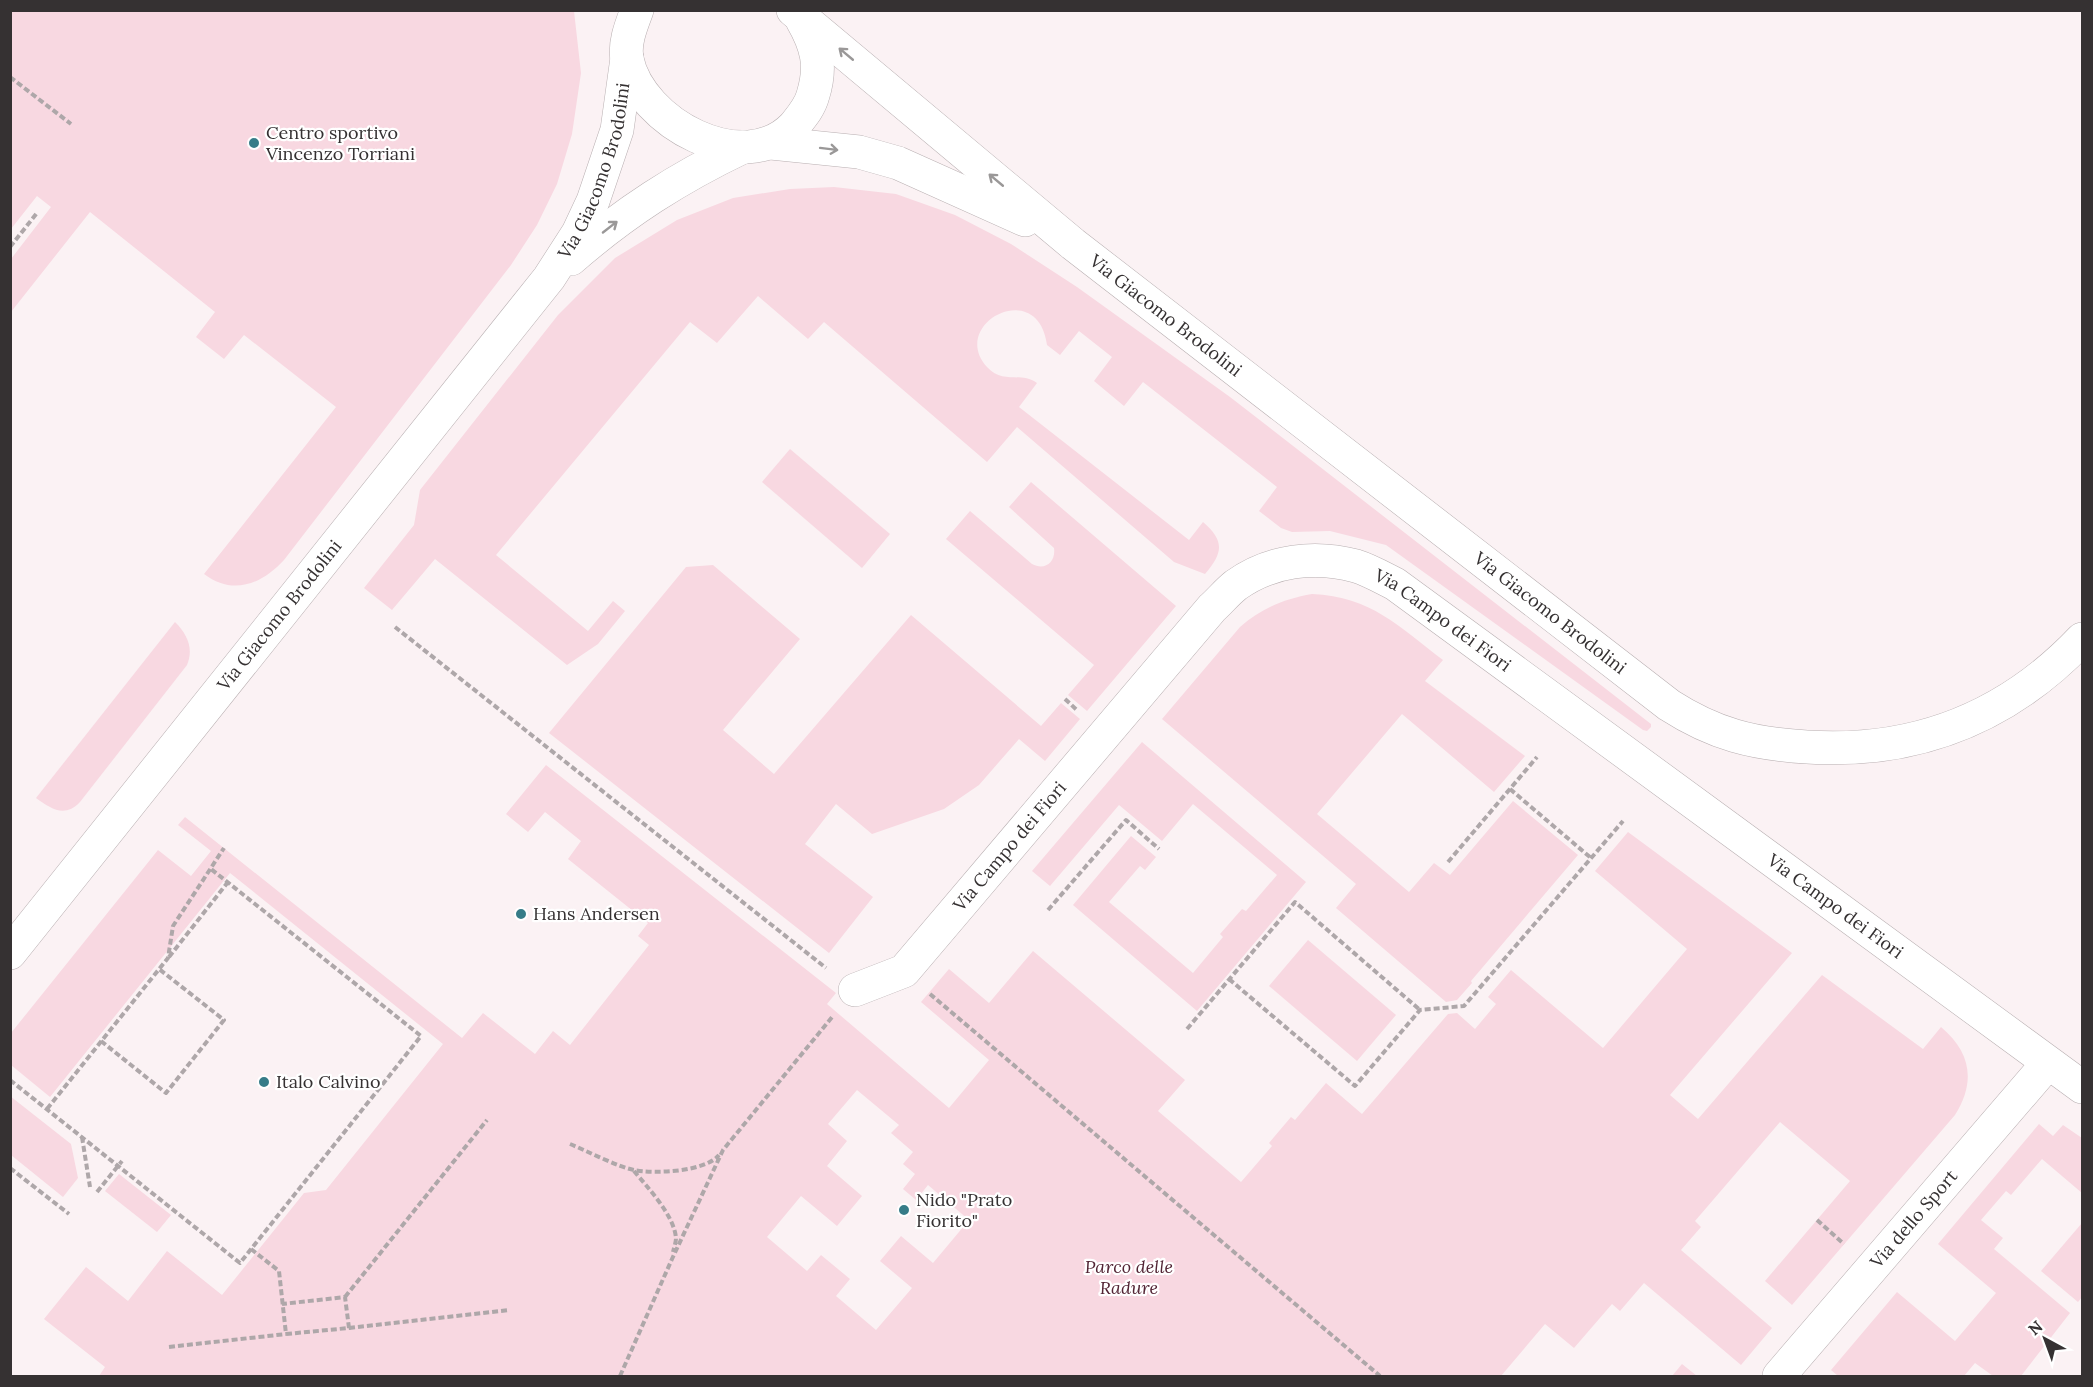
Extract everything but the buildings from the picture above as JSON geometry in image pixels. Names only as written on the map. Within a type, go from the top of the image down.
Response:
[{"type":"street","points":[[627,28],[633,77],[656,108],[678,125],[706,141],[757,145],[790,129],[812,101],[817,83],[817,54],[811,36],[796,13]]},
{"type":"street","name":"Via Giacomo Brodolini","points":[[796,13],[1073,244],[1669,705],[1700,723],[1720,732],[1768,743],[1832,748],[1888,744],[1937,733],[1971,719],[2014,695],[2056,664],[2082,639]]},
{"type":"street","name":"Via Giacomo Brodolini","points":[[10,953],[549,278],[578,233],[593,201],[617,130],[627,28]]},
{"type":"street","name":"Via Giacomo Brodolini","points":[[549,278],[587,245],[651,196],[685,176],[757,145],[859,152],[898,163],[1073,244]]},
{"type":"street","name":"Via Campo dei Fiori","points":[[855,990],[904,971],[1212,608],[1236,585],[1263,570],[1292,561],[1323,560],[1358,566],[1395,584],[2082,1088]]},
{"type":"street","name":"Via dello Sport","points":[[1779,1377],[2048,1063]]},
{"type":"path","points":[[10,77],[71,124]]},
{"type":"path","points":[[10,247],[38,213]]},
{"type":"path","points":[[395,627],[855,990],[714,1161],[692,1168],[663,1172],[633,1170],[570,1144]]},
{"type":"path","points":[[1448,862],[1537,757]]},
{"type":"path","points":[[1510,789],[1591,858]]},
{"type":"path","points":[[1048,910],[1126,820],[1159,849]]},
{"type":"path","points":[[1229,979],[1355,1086],[1420,1010],[1464,1006],[1623,821]]},
{"type":"path","points":[[168,958],[173,926],[224,848]]},
{"type":"path","points":[[10,1080],[240,1263],[421,1036],[211,869]]},
{"type":"path","points":[[47,1109],[228,882]]},
{"type":"path","points":[[1187,1029],[1295,902],[1420,1010]]},
{"type":"path","points":[[101,1041],[166,1093],[224,1020],[159,969]]},
{"type":"path","points":[[904,971],[1380,1377]]},
{"type":"path","points":[[282,1304],[345,1297],[487,1120]]},
{"type":"path","points":[[81,1137],[90,1186]]},
{"type":"path","points":[[620,1377],[723,1150]]},
{"type":"path","points":[[97,1192],[122,1161]]},
{"type":"path","points":[[10,1168],[69,1214]]},
{"type":"path","points":[[633,1170],[655,1197],[669,1220],[676,1239],[672,1259]]},
{"type":"path","points":[[1817,1220],[1844,1244]]},
{"type":"path","points":[[251,1249],[279,1271],[285,1334]]},
{"type":"path","points":[[345,1297],[349,1328]]},
{"type":"path","points":[[169,1347],[509,1310]]},
{"type":"green space","points":[[10,11],[574,11],[581,73],[572,134],[557,184],[537,225],[511,265],[284,560],[257,581],[236,586],[215,581],[204,574],[336,407],[244,335],[224,359],[196,337],[215,312],[90,212],[11,312],[11,259],[51,207],[37,196],[11,229]]},
{"type":"green space","points":[[834,187],[896,194],[955,215],[1011,244],[1077,287],[1230,397],[1651,724],[1651,727],[1647,731],[1643,730],[1386,545],[1330,531],[1292,532],[1281,528],[1259,511],[1277,487],[1143,382],[1124,406],[1094,381],[1112,357],[1079,331],[1060,355],[1047,345],[1040,324],[1028,313],[1014,310],[999,314],[986,323],[979,336],[978,351],[987,367],[999,375],[1025,378],[1037,383],[1019,407],[1189,540],[1203,522],[1215,535],[1219,547],[1215,560],[1205,574],[1174,562],[1017,427],[987,462],[824,322],[808,339],[758,296],[717,343],[690,322],[496,555],[588,631],[613,601],[625,611],[598,644],[567,665],[435,559],[392,610],[364,588],[414,525],[420,490],[558,315],[615,258],[677,220],[733,198],[790,189]]},
{"type":"green space","points":[[790,449],[890,534],[862,568],[762,482]]},
{"type":"green space","points":[[1031,482],[1176,606],[1087,711],[1068,695],[1094,665],[946,539],[970,511],[1032,564],[1045,566],[1049,564],[1054,548],[1009,507]]},
{"type":"green space","points":[[713,565],[800,639],[723,730],[774,774],[911,615],[1041,726],[1061,703],[1080,719],[1045,761],[1019,739],[979,785],[944,809],[872,834],[836,804],[805,844],[873,897],[829,953],[549,733],[686,567]]},
{"type":"green space","points":[[1312,594],[1333,596],[1368,607],[1398,625],[1443,660],[1425,681],[1525,756],[1494,792],[1402,714],[1317,814],[1409,892],[1434,863],[1450,875],[1513,801],[1578,855],[1457,1000],[1446,1002],[1336,908],[1356,884],[1162,719],[1240,627],[1274,605]]},
{"type":"green space","points":[[175,622],[183,631],[188,642],[190,653],[187,665],[80,802],[69,810],[63,811],[47,806],[36,798]]},
{"type":"green space","points":[[1142,742],[1306,882],[1197,1011],[1073,905],[1131,836],[1156,857],[1145,870],[1140,866],[1109,902],[1193,973],[1223,937],[1220,934],[1242,909],[1246,911],[1277,875],[1193,804],[1162,841],[1119,805],[1050,886],[1032,871]]},
{"type":"green space","name":"Parco delle Radure","points":[[546,765],[836,993],[827,1004],[949,1108],[989,1060],[921,1002],[949,969],[989,1003],[1033,951],[1185,1080],[1158,1111],[1241,1182],[1272,1146],[1269,1143],[1291,1117],[1295,1120],[1326,1083],[1362,1114],[1448,1014],[1457,1013],[1475,1029],[1496,1004],[1488,997],[1511,970],[1603,1048],[1687,949],[1595,871],[1628,832],[1792,953],[1670,1095],[1698,1119],[1822,975],[1923,1049],[1941,1027],[1959,1047],[1964,1057],[1968,1079],[1966,1091],[1955,1115],[1792,1305],[1765,1281],[1850,1181],[1780,1122],[1695,1221],[1701,1227],[1681,1250],[1772,1328],[1741,1365],[1644,1283],[1620,1311],[1612,1304],[1574,1348],[1545,1324],[1501,1376],[99,1376],[105,1367],[44,1319],[86,1267],[128,1301],[167,1251],[222,1295],[304,1193],[326,1190],[443,1044],[230,873],[50,1097],[11,1065],[11,1033],[158,850],[191,876],[211,851],[178,825],[185,817],[462,1038],[483,1013],[535,1054],[553,1031],[570,1045],[649,945],[638,936],[648,923],[568,859],[581,841],[545,812],[528,832],[506,814]],"holes":[[[857,1090],[899,1125],[891,1133],[913,1152],[903,1164],[915,1174],[903,1189],[916,1200],[928,1185],[969,1220],[933,1263],[901,1236],[880,1261],[912,1288],[876,1330],[836,1296],[850,1279],[821,1255],[807,1271],[767,1237],[801,1196],[837,1226],[862,1196],[827,1166],[847,1141],[828,1124]]]},
{"type":"green space","points":[[1308,940],[1396,1015],[1357,1061],[1269,986]]},
{"type":"green space","points":[[10,1096],[71,1144],[78,1178],[63,1197],[11,1155]]},
{"type":"green space","points":[[2039,1124],[2053,1136],[2063,1125],[2082,1138],[2082,1193],[2042,1159],[2011,1195],[2006,1191],[1981,1220],[2003,1238],[1994,1249],[2070,1313],[2021,1376],[1993,1376],[1975,1363],[1964,1376],[1838,1376],[1831,1370],[1897,1292],[1955,1341],[1996,1293],[1938,1244]]},
{"type":"green space","points":[[119,1174],[171,1215],[157,1232],[105,1191]]},
{"type":"green space","points":[[2082,1223],[2082,1297],[2078,1302],[2041,1271]]},
{"type":"green space","points":[[1682,1364],[1697,1376],[1672,1376]]},
{"type":"place","name":"Centro sportivo Vincenzo Torriani","points":[[254,143]]},
{"type":"place","name":"Hans Andersen","points":[[521,914]]},
{"type":"place","name":"Italo Calvino","points":[[264,1082]]},
{"type":"place","name":"Nido \"Prato Fiorito\"","points":[[904,1210]]}]
